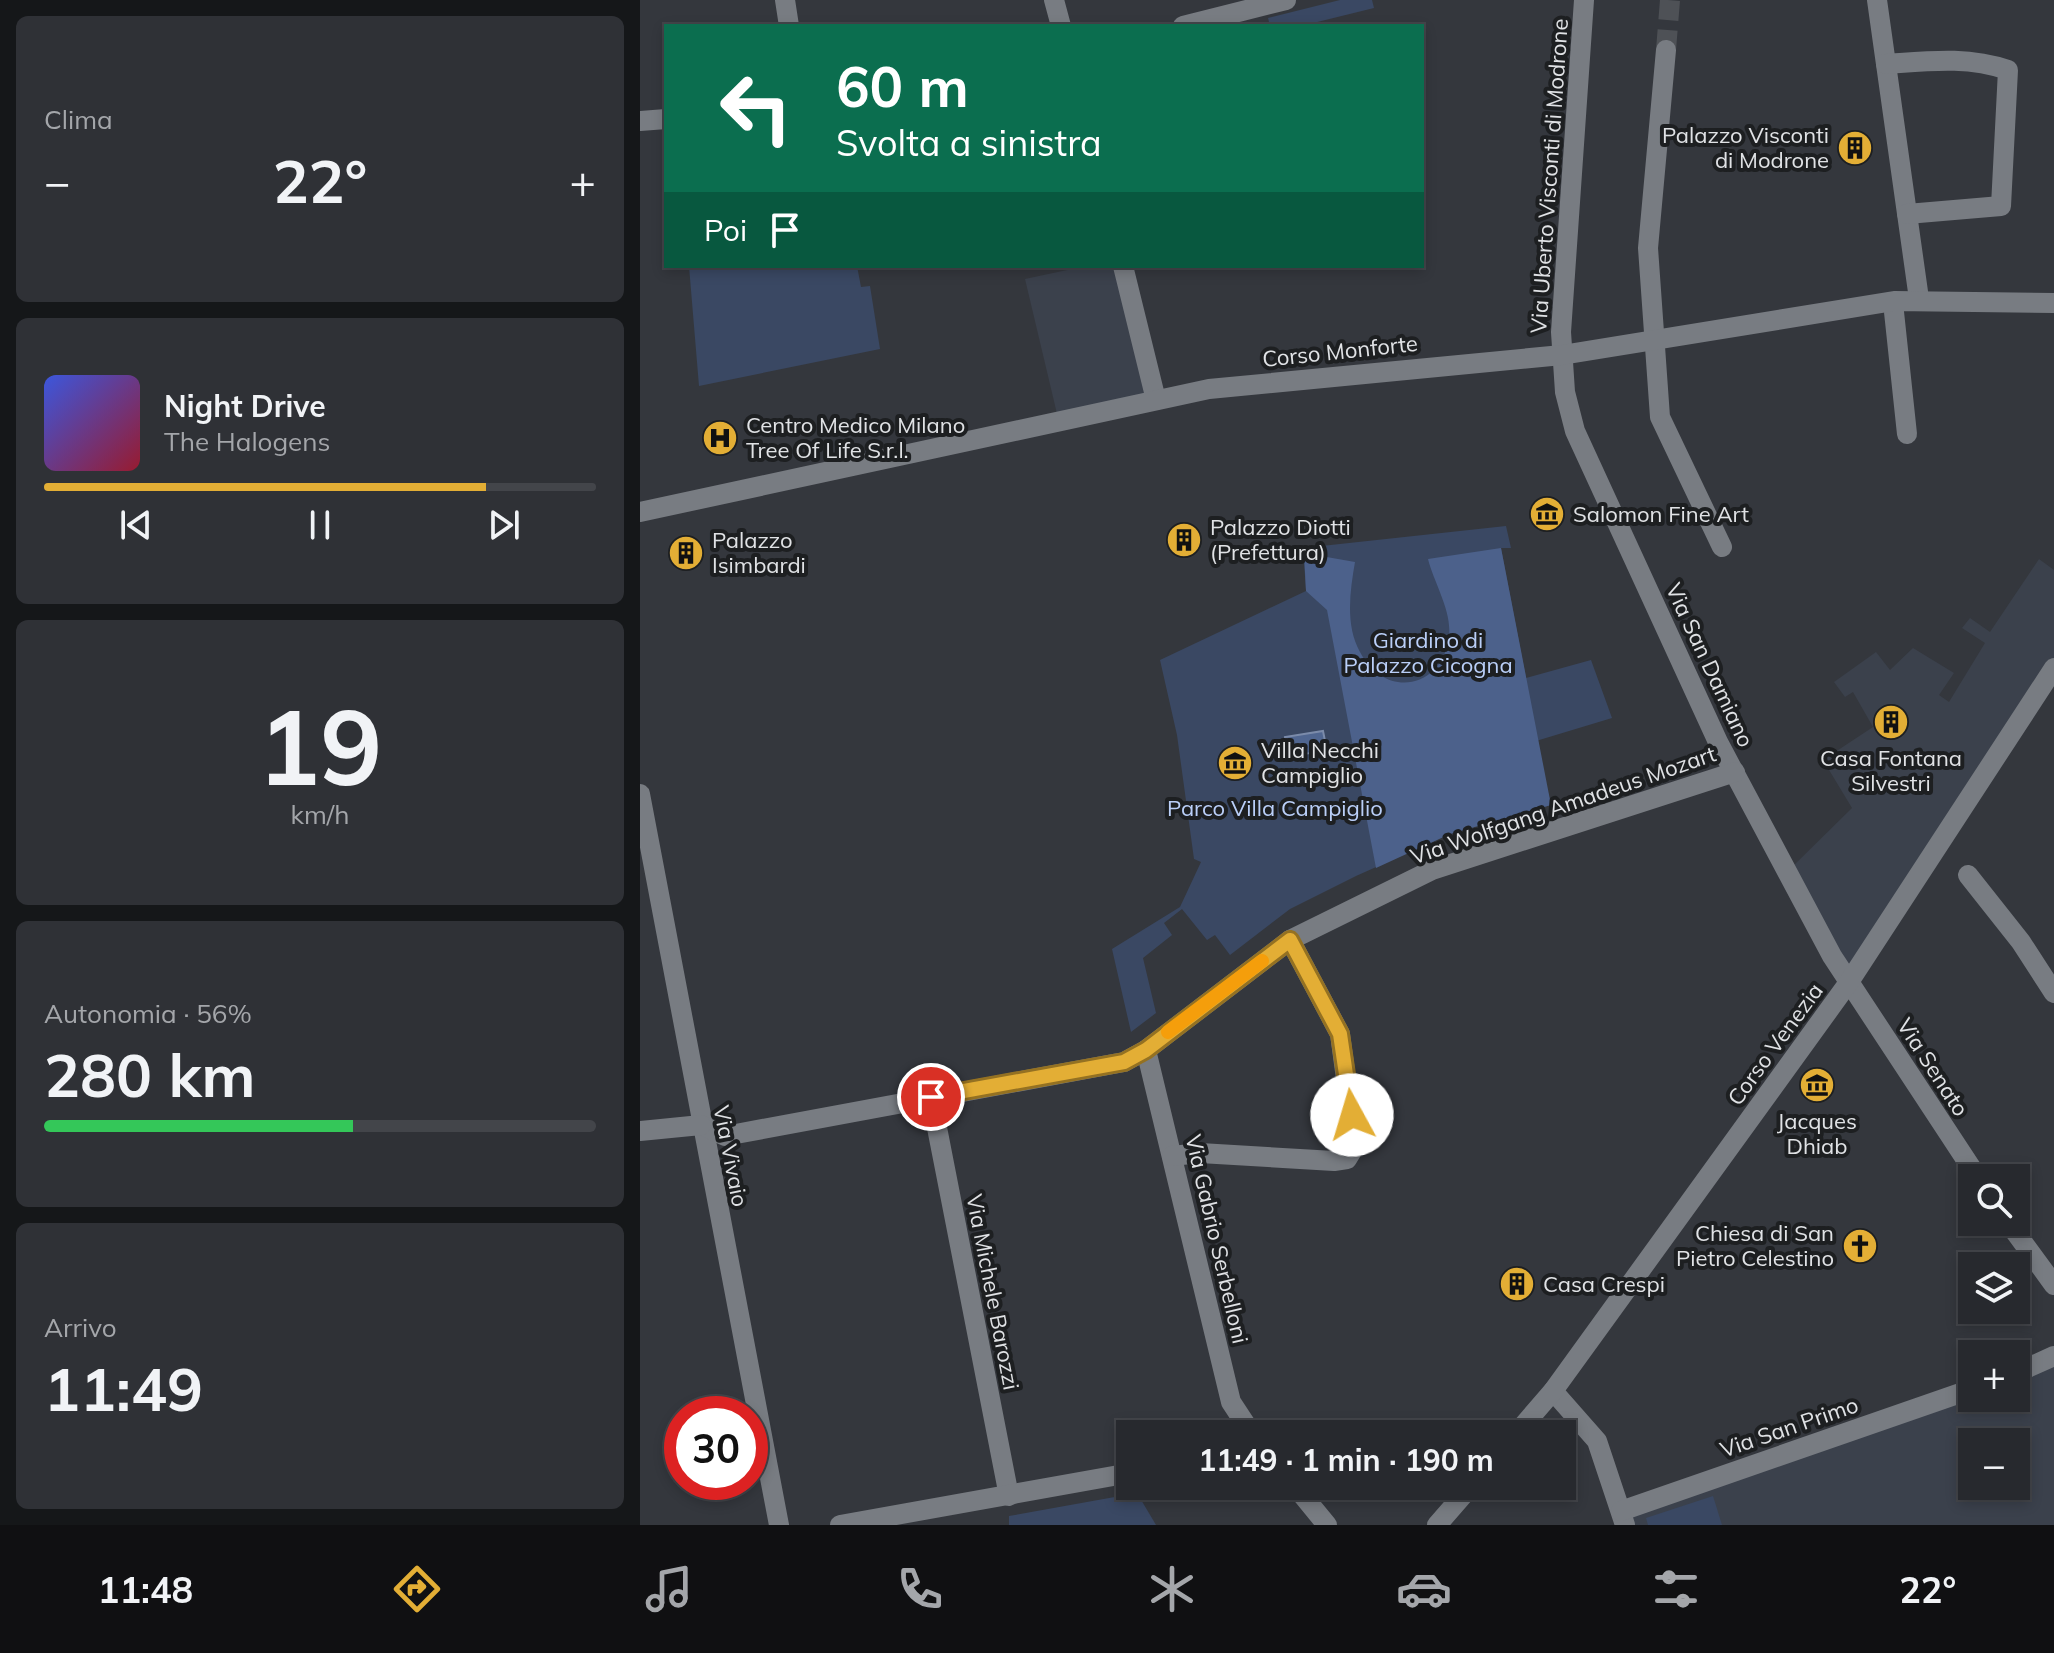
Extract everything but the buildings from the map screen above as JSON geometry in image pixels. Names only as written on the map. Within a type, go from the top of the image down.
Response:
[{"type":"street","points":[[785,0],[789,24]]},
{"type":"street","points":[[1054,0],[1060,24]]},
{"type":"street","points":[[1191,24],[1286,0]]},
{"type":"street","name":"Via Uberto Visconti di Modrone","points":[[1562,355],[1584,0]]},
{"type":"street","points":[[1877,0],[1919,299]]},
{"type":"street","points":[[1666,50],[1648,248],[1660,417],[1722,547]]},
{"type":"street","points":[[1886,64],[1952,59],[1983,61],[2008,70],[2001,206],[1907,214]]},
{"type":"street","points":[[640,121],[664,119]]},
{"type":"street","points":[[1123,268],[1156,400]]},
{"type":"street","name":"Corso Monforte","points":[[640,512],[1223,388],[1562,355],[1919,299],[2054,303]]},
{"type":"street","points":[[1894,312],[1907,434]]},
{"type":"street","name":"Via San Damiano","points":[[1562,355],[1575,431],[1735,772],[1849,982]]},
{"type":"street","name":"Corso Venezia","points":[[1528,1420],[1553,1391],[1849,982],[2054,668]]},
{"type":"street","name":"Via Wolfgang Amadeus Mozart","points":[[640,1131],[701,1125],[725,1136],[1124,1062],[1146,1050],[1290,940],[1432,870],[1735,772]]},
{"type":"street","name":"Via Vivaio","points":[[640,794],[779,1525]]},
{"type":"street","points":[[1968,875],[2021,942],[2054,993]]},
{"type":"street","points":[[1172,1156],[1200,1153],[1347,1159],[1355,1146],[1340,1034],[1290,940]]},
{"type":"street","name":"Via Senato","points":[[1849,982],[1969,1164]]},
{"type":"street","name":"Via Gabrio Serbelloni","points":[[1146,1050],[1231,1402],[1243,1420]]},
{"type":"street","name":"Via Michele Barozzi","points":[[931,1097],[1009,1496]]},
{"type":"street","points":[[2018,1236],[2054,1285]]},
{"type":"street","points":[[2030,1367],[2054,1356]]},
{"type":"street","points":[[1553,1391],[1597,1441],[1623,1518]]},
{"type":"street","name":"Via San Primo","points":[[1623,1518],[1958,1394]]},
{"type":"street","points":[[840,1525],[1116,1476]]},
{"type":"street","points":[[1306,1500],[1327,1525]]},
{"type":"street","points":[[1437,1525],[1459,1500]]},
{"type":"shaded area","points":[[1077,268],[1120,268],[1151,397],[1058,418],[1025,279]]},
{"type":"shaded area","name":"Giardino di Palazzo Cicogna","points":[[1501,548],[1551,805],[1450,834],[1376,868],[1327,610],[1306,591],[1304,553],[1355,562],[1350,596],[1355,642],[1371,667],[1384,677],[1398,682],[1412,682],[1436,668],[1449,636],[1445,607],[1428,559]]},
{"type":"shaded area","points":[[2039,559],[2054,570],[2054,663],[1848,979],[1787,872],[1852,808],[1823,760],[1873,727],[1853,692],[1845,697],[1834,682],[1876,652],[1890,670],[1913,648],[1954,673],[1939,695],[1949,702],[1985,643],[1962,628],[1970,618],[1990,632]]},
{"type":"shaded area","points":[[1323,731],[1327,751],[1288,756],[1285,737]]},
{"type":"shaded area","points":[[2054,1359],[2054,1525],[1626,1525],[1623,1512],[1958,1403],[1958,1412],[2030,1412],[2030,1369]]},
{"type":"green space","points":[[1340,0],[1372,0],[1374,8],[1309,24],[1270,24],[1268,18]]},
{"type":"green space","points":[[689,268],[857,268],[861,287],[870,286],[880,349],[699,386]]},
{"type":"green space","name":"Parco Villa Campiglio","points":[[1506,526],[1511,548],[1501,548],[1526,678],[1591,660],[1612,718],[1536,741],[1551,805],[1450,834],[1356,876],[1290,909],[1230,955],[1215,935],[1207,940],[1182,909],[1164,923],[1172,935],[1143,958],[1156,1013],[1131,1032],[1112,949],[1180,907],[1201,862],[1194,859],[1177,735],[1160,660],[1306,591],[1303,548]]},
{"type":"green space","points":[[1713,1496],[1722,1525],[1648,1525],[1646,1518]]},
{"type":"green space","points":[[1116,1497],[1116,1500],[1141,1500],[1156,1525],[1009,1525],[1009,1516]]},
{"type":"tunnel","points":[[1666,50],[1670,0]]},
{"type":"slow traffic","points":[[1168,1032],[1262,961]]},
{"type":"place","name":"Palazzo Visconti di Modrone","points":[[1855,148]]},
{"type":"place","name":"Centro Medico Milano Tree Of Life S.r.l.","points":[[720,438]]},
{"type":"place","name":"Salomon Fine Art","points":[[1547,514]]},
{"type":"place","name":"Palazzo Diotti (Prefettura)","points":[[1184,540]]},
{"type":"place","name":"Palazzo Isimbardi","points":[[686,553]]},
{"type":"place","name":"Casa Fontana Silvestri","points":[[1891,722]]},
{"type":"place","name":"Villa Necchi Campiglio","points":[[1235,763]]},
{"type":"place","name":"Jacques Dhiab","points":[[1817,1085]]},
{"type":"place","name":"Chiesa di San Pietro Celestino","points":[[1860,1246]]},
{"type":"place","name":"Casa Crespi","points":[[1517,1284]]},
{"type":"route","points":[[931,1097],[1124,1062],[1146,1050],[1290,940],[1340,1034],[1352,1115]]}]
